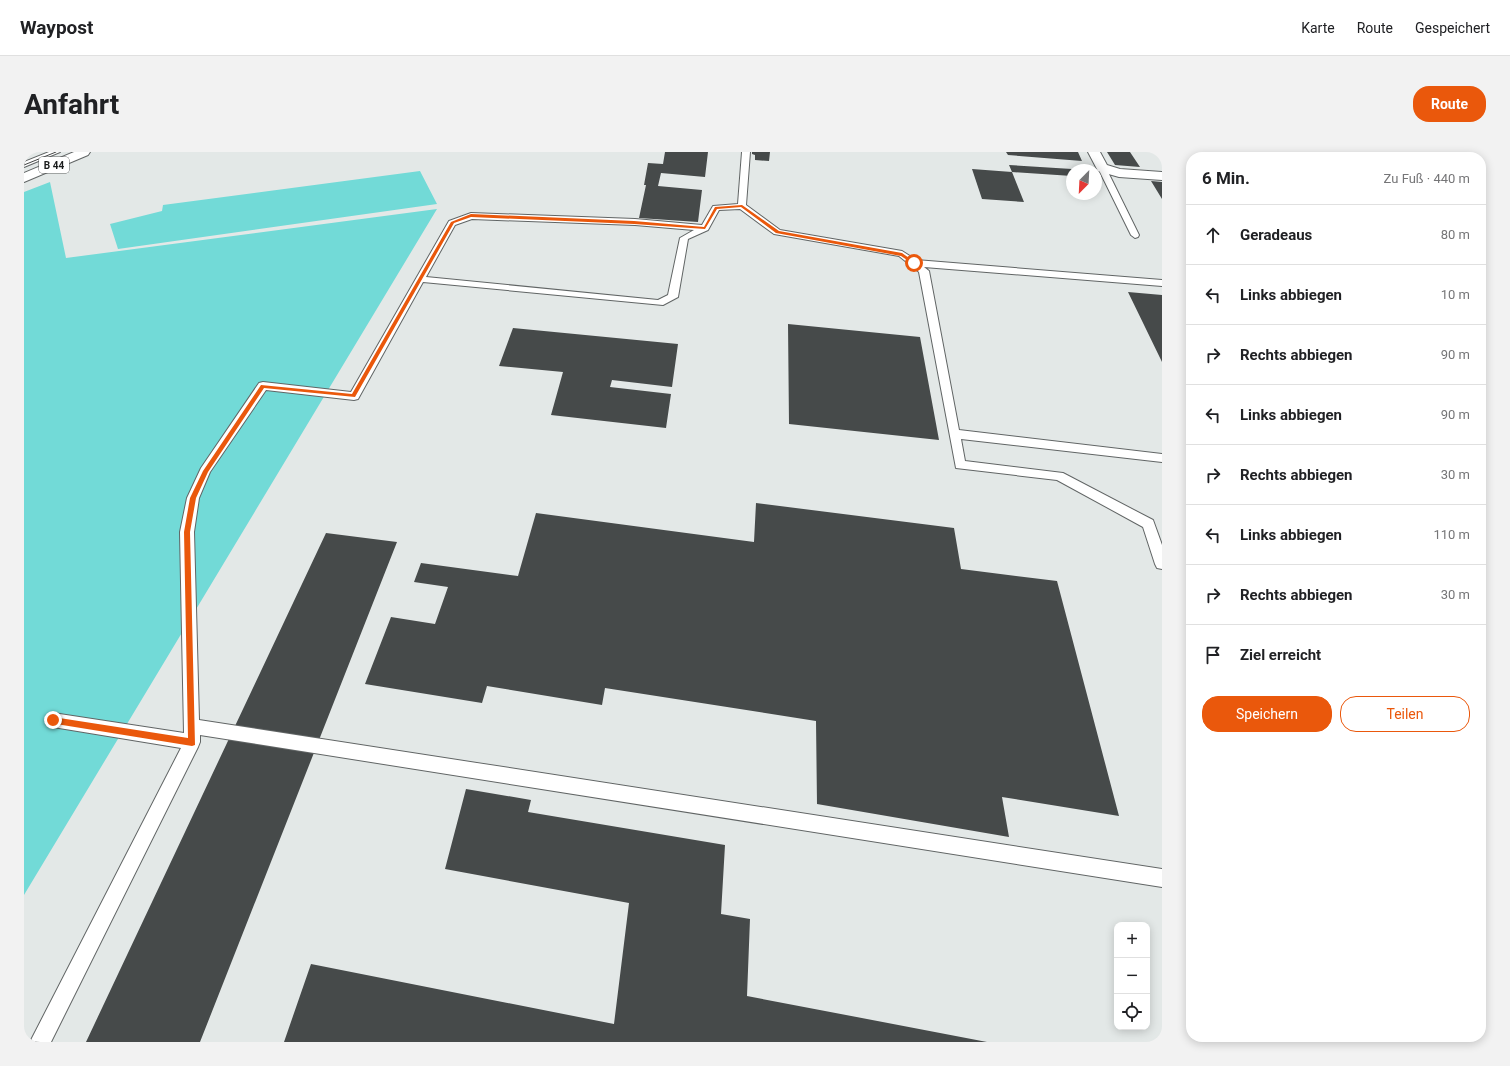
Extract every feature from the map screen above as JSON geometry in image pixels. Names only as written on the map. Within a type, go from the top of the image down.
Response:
[{"type":"street","name":"B 44","points":[[24,178],[84,152]]},
{"type":"street","points":[[1094,152],[1100,164]]},
{"type":"street","points":[[1102,168],[1119,173],[1162,176]]},
{"type":"lane","points":[[24,161],[47,152]]},
{"type":"lane","points":[[24,165],[56,152]]},
{"type":"lane","points":[[742,206],[746,152]]},
{"type":"lane","points":[[1102,168],[1135,235]]},
{"type":"lane","points":[[420,280],[659,303],[673,296],[684,238],[705,228],[716,208],[742,206],[777,232],[902,254],[924,271],[960,465],[1058,476],[1148,524],[1162,564]]},
{"type":"lane","points":[[40,1042],[192,742],[187,532],[193,498],[206,471],[263,386],[354,396],[452,223],[471,216],[634,222],[705,228]]},
{"type":"lane","points":[[914,263],[1162,283]]},
{"type":"lane","points":[[955,434],[1162,458]]},
{"type":"lane","points":[[53,720],[192,742]]},
{"type":"lane","points":[[192,726],[1162,878]]},
{"type":"shaded area","points":[[420,171],[437,204],[118,249],[110,224],[162,211],[163,205]]},
{"type":"shaded area","points":[[50,182],[66,258],[437,209],[24,895],[24,192]]},
{"type":"building","points":[[665,152],[708,152],[705,177],[661,173],[658,186],[702,190],[698,222],[639,218],[646,185],[644,185],[648,163],[663,164]]},
{"type":"building","points":[[752,152],[770,152],[769,161],[755,160],[755,155],[752,154]]},
{"type":"building","points":[[1006,152],[1078,152],[1082,161],[1008,155]]},
{"type":"building","points":[[1107,152],[1130,152],[1140,167],[1115,165]]},
{"type":"building","points":[[1009,165],[1066,169],[1066,176],[1012,172]]},
{"type":"building","points":[[972,169],[1012,172],[1024,202],[982,199]]},
{"type":"building","points":[[1151,181],[1162,182],[1162,199]]},
{"type":"building","points":[[1128,292],[1162,295],[1162,362]]},
{"type":"building","points":[[788,324],[920,337],[939,440],[789,424]]},
{"type":"building","points":[[513,328],[678,344],[672,387],[612,380],[610,387],[671,394],[666,428],[551,415],[563,372],[499,366]]},
{"type":"building","points":[[756,503],[954,528],[961,569],[1057,581],[1119,816],[1002,797],[1009,837],[817,804],[816,721],[605,688],[602,705],[487,686],[482,703],[365,684],[391,617],[435,624],[448,587],[414,582],[421,563],[518,576],[536,513],[754,542]]},
{"type":"building","points":[[326,533],[397,542],[200,1042],[86,1042]]},
{"type":"building","points":[[466,789],[531,800],[528,812],[725,845],[721,914],[750,919],[747,996],[987,1042],[284,1042],[311,964],[614,1024],[629,903],[445,869]]},
{"type":"tram line","points":[[24,165],[56,152]]},
{"type":"route","points":[[53,720],[192,742],[187,532],[193,498],[206,471],[263,386],[354,396],[452,223],[471,216],[634,222],[705,228],[716,208],[742,206],[777,232],[902,254],[914,263]]}]
